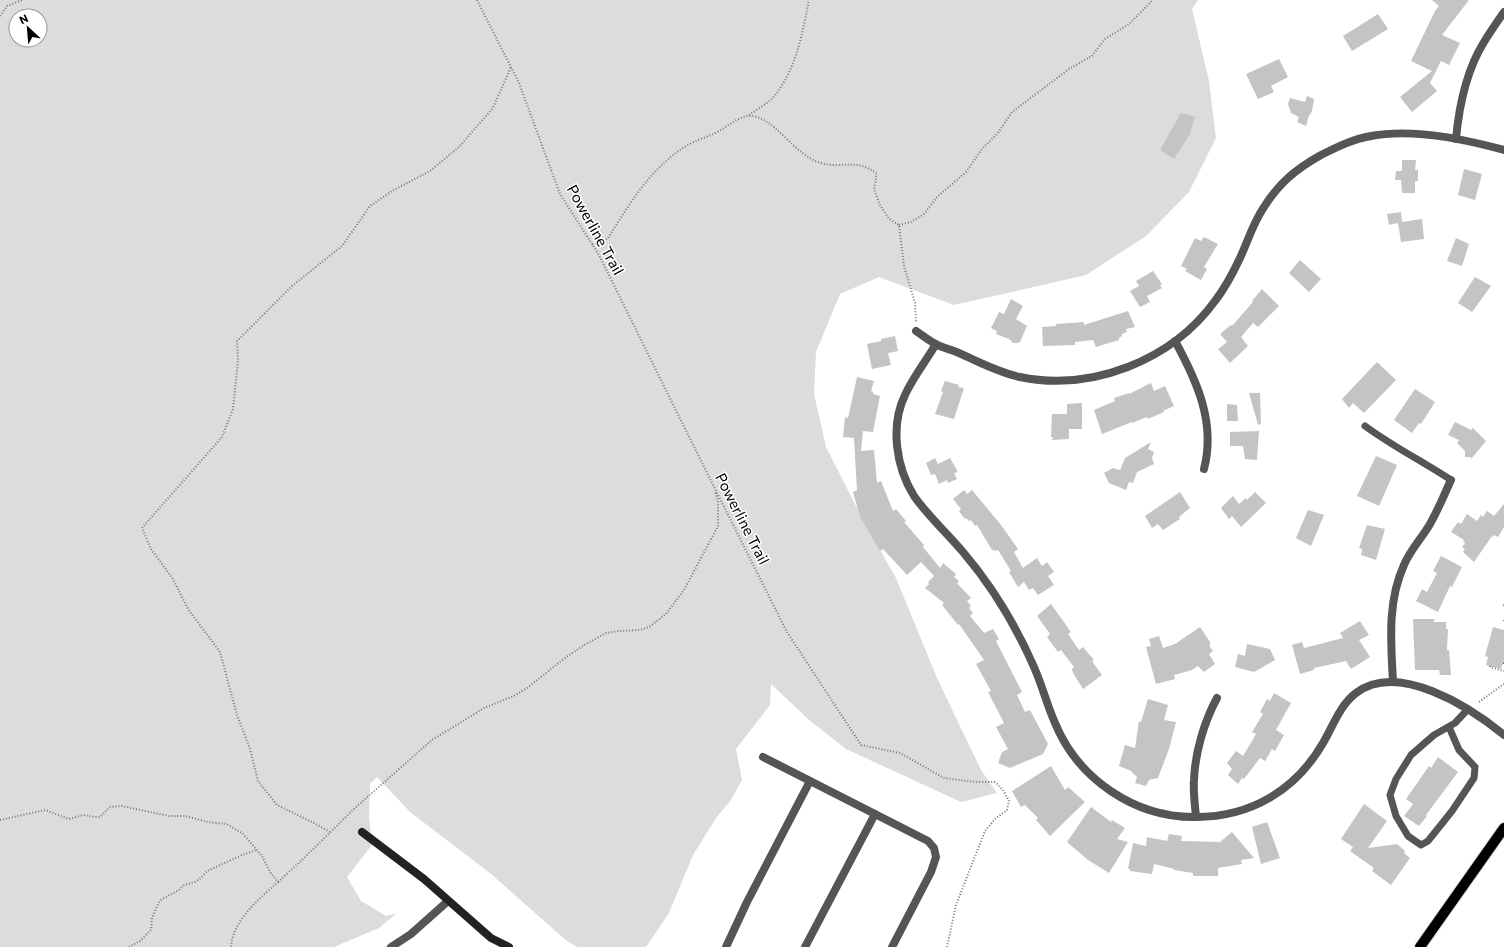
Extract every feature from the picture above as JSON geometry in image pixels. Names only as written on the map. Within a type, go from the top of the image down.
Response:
[{"type":"main road","points":[[1420,947],[1504,828]]},
{"type":"street","points":[[1456,139],[1462,100],[1468,78],[1483,43],[1504,12]]},
{"type":"street","points":[[916,332],[936,344],[979,363],[1020,377],[1045,380],[1063,380],[1089,378],[1116,371],[1163,350],[1195,324],[1215,301],[1232,275],[1262,208],[1278,186],[1298,170],[1336,147],[1371,136],[1417,134],[1456,139],[1504,150]]},
{"type":"street","points":[[1175,341],[1191,370],[1204,405],[1207,421],[1208,446],[1204,469]]},
{"type":"street","points":[[936,344],[904,396],[899,412],[896,433],[897,447],[901,466],[908,485],[926,511],[977,569],[997,598],[1035,668],[1061,736],[1084,768],[1109,790],[1142,808],[1173,816],[1196,817],[1223,815],[1252,807],[1275,795],[1297,779],[1316,756],[1340,712],[1355,694],[1368,686],[1377,683],[1393,682],[1421,687],[1468,708],[1504,735]]},
{"type":"street","points":[[1393,682],[1391,618],[1399,577],[1411,552],[1430,524],[1451,480]]},
{"type":"street","points":[[1196,817],[1194,782],[1195,768],[1200,740],[1212,707],[1217,698]]},
{"type":"street","points":[[763,757],[928,841],[934,848],[936,857],[931,872],[892,947]]},
{"type":"street","points":[[726,947],[747,902],[810,781]]},
{"type":"street","points":[[805,947],[875,814]]},
{"type":"street","points":[[362,832],[424,879],[491,938],[509,947]]},
{"type":"street","points":[[391,947],[395,946],[411,934],[448,900]]},
{"type":"lane","points":[[1365,426],[1394,446],[1427,464],[1451,480]]},
{"type":"lane","points":[[1449,726],[1459,750],[1475,767],[1474,778],[1452,811],[1428,841],[1421,845],[1408,836],[1396,816],[1390,795],[1396,779],[1411,755],[1434,735],[1449,726],[1455,723],[1468,708]]},
{"type":"path","points":[[0,16],[7,6],[22,0]]},
{"type":"path","name":"Powerline Trail","points":[[477,0],[519,83],[560,194],[599,255],[788,632],[861,745],[900,753],[944,778],[976,782],[995,782],[1003,790],[1009,802],[1007,810],[995,819],[985,831],[956,905],[947,947]]},
{"type":"path","points":[[592,244],[601,243],[608,238],[638,192],[663,163],[688,144],[717,132],[742,117],[750,115],[775,95],[785,81],[794,59],[804,26],[809,0]]},
{"type":"path","points":[[750,115],[758,117],[769,124],[805,155],[820,163],[839,165],[859,164],[868,166],[876,173],[874,189],[880,205],[889,219],[899,225],[911,222],[924,214],[937,197],[966,172],[982,149],[998,133],[1012,112],[1069,69],[1092,56],[1105,39],[1129,24],[1152,0]]},
{"type":"path","points":[[330,832],[276,806],[258,781],[250,749],[238,715],[220,652],[188,609],[173,579],[151,549],[142,528],[222,437],[233,409],[238,360],[237,341],[292,286],[342,246],[370,206],[392,191],[430,171],[459,147],[492,108],[511,68]]},
{"type":"path","points":[[899,225],[904,266],[915,303],[916,332]]},
{"type":"path","points":[[231,947],[240,922],[255,903],[355,808],[432,740],[484,708],[514,696],[527,688],[565,658],[606,633],[640,630],[649,627],[666,614],[684,590],[718,526],[718,501],[714,487]]},
{"type":"path","points":[[1490,666],[1490,668],[1504,671]]},
{"type":"path","points":[[1479,702],[1504,684]]},
{"type":"path","points":[[0,820],[45,810],[69,819],[75,819],[83,815],[100,817],[110,807],[122,806],[169,816],[185,816],[208,822],[227,824],[243,834],[267,863],[270,872],[278,882]]},
{"type":"path","points":[[129,947],[140,941],[151,930],[152,918],[158,904],[162,899],[179,890],[184,885],[202,878],[207,871],[256,850]]},
{"type":"shaded area","points":[[0,0],[1198,0],[1192,9],[1209,81],[1216,138],[1189,192],[1146,236],[1086,275],[954,305],[879,277],[840,294],[816,352],[814,394],[826,447],[864,522],[896,578],[937,678],[981,770],[997,793],[961,802],[846,749],[809,720],[771,684],[770,705],[736,749],[742,780],[731,800],[716,818],[693,855],[669,913],[646,947],[578,947],[568,942],[490,873],[410,812],[377,777],[370,784],[369,818],[372,845],[347,877],[361,901],[386,916],[397,913],[379,928],[334,947],[0,947]]},
{"type":"building","points":[[1432,0],[1469,0],[1442,35],[1460,43],[1449,65],[1441,61],[1430,83],[1437,91],[1412,112],[1400,97],[1432,71],[1411,61],[1435,11],[1439,6]]},
{"type":"building","points":[[1378,14],[1388,29],[1352,51],[1343,36]]},
{"type":"building","points":[[1279,59],[1288,77],[1271,86],[1274,92],[1258,99],[1246,74]]},
{"type":"building","points":[[1307,96],[1314,99],[1312,111],[1309,115],[1306,126],[1297,122],[1299,117],[1291,113],[1288,104],[1290,98],[1305,102]]},
{"type":"building","points":[[1181,113],[1195,117],[1190,134],[1174,159],[1160,150]]},
{"type":"building","points":[[1402,160],[1416,160],[1415,170],[1418,170],[1418,181],[1415,181],[1415,193],[1402,193],[1401,180],[1395,180],[1396,171],[1402,171]]},
{"type":"building","points":[[1464,169],[1482,174],[1475,200],[1458,195]]},
{"type":"building","points":[[1401,212],[1402,222],[1422,219],[1424,239],[1401,242],[1398,223],[1389,225],[1387,214]]},
{"type":"building","points":[[1204,237],[1218,244],[1204,267],[1207,269],[1201,280],[1185,271],[1187,269],[1181,266],[1195,238],[1201,241]]},
{"type":"building","points":[[1456,238],[1469,244],[1462,266],[1447,261]]},
{"type":"building","points":[[1300,260],[1321,279],[1309,292],[1289,273]]},
{"type":"building","points":[[1153,271],[1162,284],[1160,285],[1162,288],[1147,296],[1150,302],[1140,307],[1130,291],[1139,286],[1136,281]]},
{"type":"building","points":[[1475,277],[1491,286],[1472,312],[1458,303]]},
{"type":"building","points":[[1262,289],[1279,306],[1258,327],[1253,323],[1241,337],[1248,346],[1230,363],[1218,349],[1227,342],[1220,334],[1231,325],[1232,326]]},
{"type":"building","points":[[1011,299],[1023,306],[1016,319],[1027,326],[1020,342],[1018,343],[1013,343],[1009,339],[996,334],[997,331],[991,328],[999,312],[1004,314]]},
{"type":"building","points":[[1128,311],[1135,327],[1126,329],[1127,332],[1122,334],[1119,340],[1096,347],[1093,340],[1075,342],[1075,345],[1043,346],[1042,327],[1056,326],[1056,324],[1084,322],[1084,325]]},
{"type":"building","points":[[895,336],[898,351],[888,353],[891,365],[872,369],[867,344]]},
{"type":"building","points":[[1377,362],[1396,380],[1364,413],[1353,403],[1349,408],[1342,399]]},
{"type":"building","points":[[857,377],[874,381],[871,391],[873,394],[880,396],[873,432],[863,431],[861,451],[874,450],[877,483],[881,481],[893,511],[896,509],[906,521],[904,522],[924,545],[923,547],[940,568],[943,563],[956,574],[954,577],[959,581],[957,583],[971,598],[967,601],[971,606],[969,608],[973,613],[970,616],[984,633],[993,629],[999,639],[996,641],[1022,692],[1017,695],[1025,712],[1030,710],[1048,744],[1043,754],[1010,768],[998,763],[1002,752],[1008,749],[996,727],[1004,723],[988,692],[991,691],[976,664],[984,660],[959,624],[958,625],[942,605],[944,603],[925,588],[934,576],[921,562],[907,575],[883,549],[880,551],[860,517],[853,492],[857,490],[854,438],[843,437],[845,417],[848,418]]},
{"type":"building","points":[[945,381],[964,388],[954,419],[935,414],[943,392],[941,391]]},
{"type":"building","points":[[1151,383],[1154,391],[1165,386],[1174,406],[1148,419],[1147,417],[1102,434],[1094,410],[1115,401],[1114,398],[1129,394]]},
{"type":"building","points":[[1415,389],[1435,402],[1421,424],[1419,423],[1412,433],[1394,420]]},
{"type":"building","points":[[1249,393],[1260,393],[1261,424],[1258,425]]},
{"type":"building","points":[[1082,403],[1082,429],[1069,429],[1069,439],[1052,440],[1052,414],[1067,414],[1067,404]]},
{"type":"building","points":[[1227,404],[1237,405],[1238,421],[1227,421]]},
{"type":"building","points":[[1455,422],[1471,430],[1473,428],[1486,441],[1472,458],[1465,457],[1465,451],[1457,443],[1459,440],[1448,435]]},
{"type":"building","points":[[1259,431],[1257,460],[1245,459],[1243,446],[1230,446],[1230,432]]},
{"type":"building","points":[[1151,442],[1148,449],[1154,452],[1152,458],[1154,464],[1137,472],[1133,483],[1129,482],[1126,490],[1109,483],[1104,473],[1113,468],[1120,470],[1125,458]]},
{"type":"building","points":[[1376,456],[1397,465],[1379,506],[1357,496]]},
{"type":"building","points":[[935,458],[938,464],[950,458],[958,472],[954,473],[957,479],[948,483],[947,480],[939,484],[935,474],[931,475],[926,463]]},
{"type":"building","points":[[964,490],[967,494],[972,490],[1001,525],[1018,549],[1014,552],[1023,568],[1037,558],[1042,566],[1047,562],[1054,572],[1048,576],[1054,585],[1038,595],[1033,588],[1029,590],[1024,582],[1018,587],[1009,572],[1011,571],[998,550],[992,550],[977,525],[975,526],[971,520],[969,521],[966,518],[965,519],[959,511],[961,509],[953,499]]},
{"type":"building","points":[[1180,492],[1190,508],[1179,517],[1180,519],[1163,530],[1158,524],[1152,528],[1145,516]]},
{"type":"building","points":[[1255,492],[1266,503],[1241,527],[1232,516],[1229,519],[1221,508],[1233,496],[1239,504],[1246,498],[1247,500]]},
{"type":"building","points":[[1504,504],[1504,527],[1498,537],[1494,535],[1493,537],[1492,536],[1474,562],[1463,552],[1465,549],[1462,547],[1465,543],[1463,541],[1464,540],[1451,532],[1458,522],[1461,524],[1467,514],[1477,521],[1481,515],[1483,517],[1487,511],[1494,516]]},
{"type":"building","points":[[1308,510],[1324,515],[1311,546],[1296,538]]},
{"type":"building","points":[[1367,525],[1385,529],[1376,560],[1361,555],[1362,549],[1359,548]]},
{"type":"building","points":[[1441,556],[1462,567],[1452,587],[1450,586],[1438,612],[1416,601],[1422,589],[1427,592],[1437,573],[1433,571]]},
{"type":"building","points":[[1051,604],[1071,632],[1068,634],[1079,650],[1083,647],[1094,660],[1092,661],[1102,675],[1083,689],[1073,673],[1072,669],[1074,667],[1061,650],[1058,652],[1047,637],[1050,634],[1037,616]]},
{"type":"building","points":[[1413,619],[1435,619],[1433,622],[1446,622],[1446,629],[1448,629],[1447,650],[1449,650],[1451,675],[1440,675],[1439,670],[1415,670]]},
{"type":"building","points":[[1360,621],[1369,635],[1359,640],[1370,657],[1351,669],[1346,661],[1314,668],[1314,670],[1300,674],[1292,645],[1302,642],[1304,648],[1343,638],[1340,633]]},
{"type":"building","points":[[1200,627],[1210,642],[1210,647],[1213,651],[1209,654],[1215,664],[1204,672],[1198,666],[1192,670],[1174,675],[1175,679],[1156,684],[1146,647],[1151,646],[1149,639],[1159,636],[1163,648],[1175,644]]},
{"type":"building","points":[[1493,627],[1504,630],[1504,660],[1501,669],[1486,665],[1488,657],[1485,656]]},
{"type":"building","points":[[1247,644],[1270,649],[1275,660],[1254,672],[1235,667],[1238,654],[1245,656]]},
{"type":"building","points":[[1274,693],[1291,703],[1276,730],[1284,735],[1275,751],[1272,749],[1265,761],[1260,758],[1244,779],[1242,778],[1238,784],[1228,775],[1232,769],[1227,763],[1236,751],[1243,756],[1256,734],[1252,732],[1263,714],[1260,712],[1267,699],[1270,701]]},
{"type":"building","points":[[1148,699],[1168,705],[1164,720],[1176,722],[1169,749],[1158,778],[1149,780],[1146,786],[1135,783],[1137,777],[1131,771],[1119,766],[1125,745],[1135,748],[1139,721],[1141,722]]},
{"type":"building","points":[[1438,757],[1458,772],[1419,826],[1404,816],[1413,804],[1406,799],[1429,766],[1431,768]]},
{"type":"building","points":[[1051,766],[1065,790],[1068,787],[1085,802],[1050,836],[1036,820],[1038,818],[1025,805],[1021,807],[1012,791]]},
{"type":"building","points":[[1364,804],[1387,821],[1368,848],[1397,844],[1410,858],[1391,885],[1372,871],[1374,868],[1350,851],[1353,847],[1341,839]]},
{"type":"building","points":[[1091,807],[1111,822],[1112,820],[1125,828],[1117,839],[1128,842],[1109,873],[1088,860],[1067,842]]},
{"type":"building","points":[[1267,822],[1280,858],[1261,864],[1252,827]]},
{"type":"building","points":[[1232,832],[1254,858],[1241,860],[1242,864],[1218,868],[1218,876],[1193,876],[1193,873],[1174,870],[1154,864],[1152,874],[1130,871],[1130,869],[1128,869],[1133,843],[1146,846],[1147,837],[1167,841],[1169,834],[1182,836],[1181,841],[1220,842]]}]
